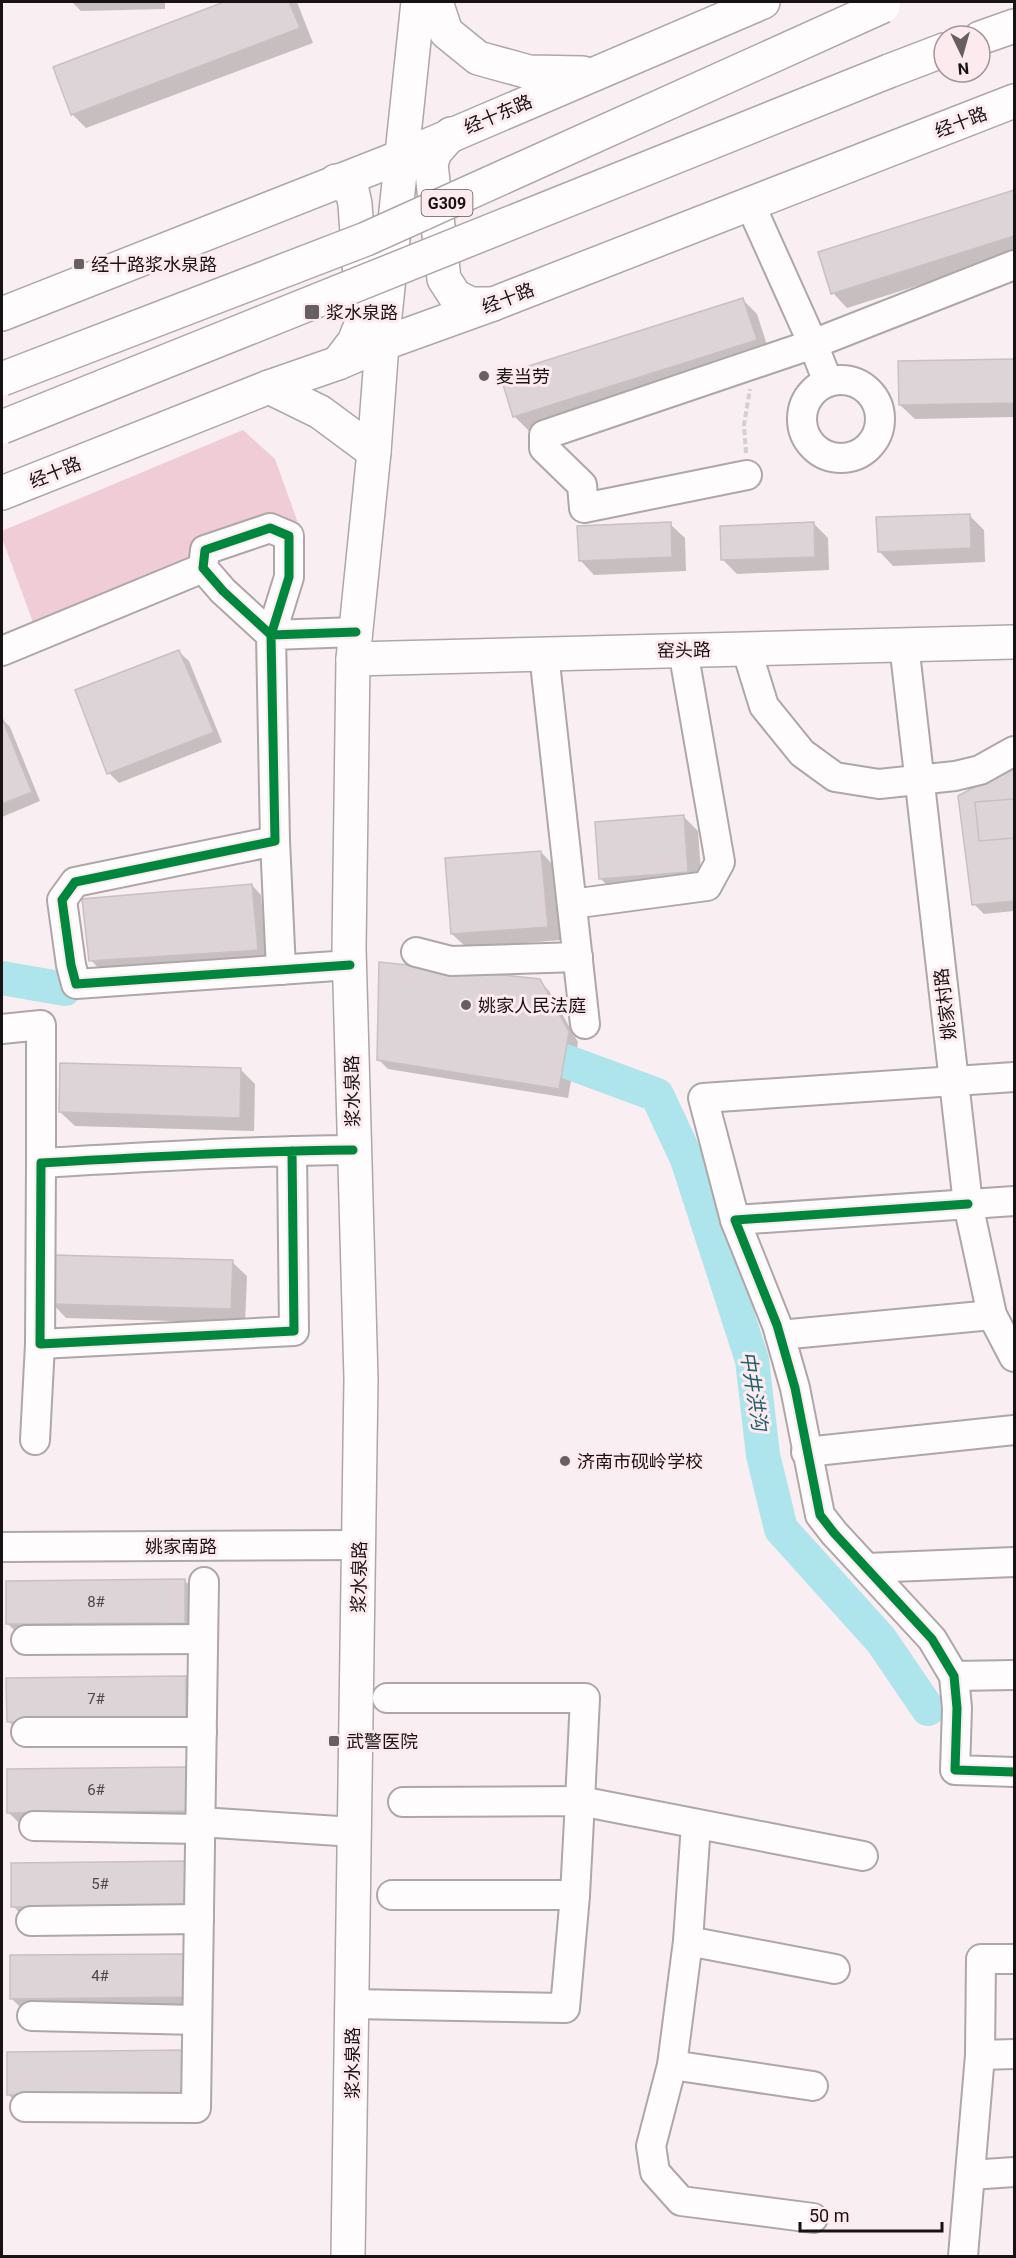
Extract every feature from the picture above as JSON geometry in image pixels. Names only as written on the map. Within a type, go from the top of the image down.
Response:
[{"type":"main road","name":"浆水泉路","points":[[348,2256],[361,1379],[353,1150],[350,965],[354,645],[374,452],[382,344],[418,2]]},
{"type":"main road","points":[[436,2],[446,32],[478,58],[529,72],[594,73],[763,2]]},
{"type":"main road","name":"G309","points":[[2,379],[366,239],[889,4]]},
{"type":"main road","points":[[992,34],[1014,26]]},
{"type":"main road","name":"G309","points":[[2,427],[932,55]]},
{"type":"main road","name":"经十东路","points":[[403,156],[594,73]]},
{"type":"main road","name":"经十路","points":[[2,493],[269,387],[493,304],[1014,101]]},
{"type":"main road","points":[[451,134],[435,152],[431,164],[444,279],[455,296],[471,303],[493,304]]},
{"type":"main road","points":[[2,314],[403,156]]},
{"type":"main road","points":[[336,181],[352,190],[355,204],[363,320],[354,342],[338,363]]},
{"type":"main road","points":[[269,387],[320,412],[374,452]]},
{"type":"main road","name":"窑头路","points":[[354,645],[544,654],[1014,642]]},
{"type":"street","points":[[750,204],[828,382]]},
{"type":"street","points":[[747,475],[584,508],[582,485],[544,448],[544,435],[813,344],[1014,265]]},
{"type":"street","points":[[280,970],[271,635],[289,577],[289,536],[270,528],[205,550],[203,568],[223,591],[271,635],[354,645]]},
{"type":"street","points":[[2,651],[203,568]]},
{"type":"street","name":"姚家村路","points":[[904,644],[968,1204],[992,1315],[1014,1357]]},
{"type":"street","points":[[746,648],[764,706],[802,753],[835,777],[879,784],[955,776],[980,770],[1014,751]]},
{"type":"street","points":[[572,904],[707,886],[720,862],[683,650]]},
{"type":"street","points":[[544,654],[585,1024]]},
{"type":"street","points":[[275,841],[75,882],[62,900],[71,965],[76,984],[350,965]]},
{"type":"street","points":[[416,952],[451,961],[578,957]]},
{"type":"street","points":[[2,1029],[40,1025],[40,1344],[35,1440]]},
{"type":"street","points":[[1014,1077],[703,1098],[735,1220],[780,1335],[795,1388],[820,1515],[932,1640],[954,1676],[957,1708],[955,1770],[1014,1772]]},
{"type":"street","points":[[41,1162],[353,1150]]},
{"type":"street","points":[[40,1344],[294,1331],[292,1151]]},
{"type":"street","points":[[735,1220],[1014,1201]]},
{"type":"street","points":[[780,1335],[992,1315]]},
{"type":"street","points":[[806,1452],[1014,1430]]},
{"type":"street","name":"姚家南路","points":[[2,1547],[360,1545]]},
{"type":"street","points":[[867,1568],[1014,1562]]},
{"type":"street","points":[[25,2107],[196,2108],[204,1582]]},
{"type":"street","points":[[26,1640],[203,1640]]},
{"type":"street","points":[[954,1676],[1014,1675]]},
{"type":"street","points":[[352,2004],[565,2008],[575,1895],[585,1698],[387,1698]]},
{"type":"street","points":[[26,1732],[201,1732]]},
{"type":"street","points":[[403,1802],[580,1801],[863,1856]]},
{"type":"street","points":[[696,1824],[688,1941],[672,2065],[651,2146],[655,2172],[681,2201],[813,2218]]},
{"type":"street","points":[[34,1826],[200,1825],[354,1832]]},
{"type":"street","points":[[392,1895],[575,1895]]},
{"type":"street","points":[[30,1921],[199,1918]]},
{"type":"street","points":[[688,1941],[835,1969]]},
{"type":"street","points":[[963,2256],[980,2055],[981,1959],[1014,1959]]},
{"type":"street","points":[[32,2016],[197,2020]]},
{"type":"street","points":[[980,2055],[1014,2054]]},
{"type":"street","points":[[672,2065],[813,2086]]},
{"type":"street","points":[[970,2175],[1014,2172]]},
{"type":"path","points":[[747,475],[744,425],[754,364]]},
{"type":"shaded area","points":[[243,430],[275,459],[298,523],[34,625],[2,538],[2,531]]},
{"type":"building","points":[[224,2],[289,2],[300,28],[71,115],[53,67]]},
{"type":"building","points":[[1014,190],[1014,236],[831,294],[818,252]]},
{"type":"building","points":[[743,298],[757,340],[513,417],[500,375]]},
{"type":"building","points":[[1014,359],[1014,403],[899,405],[898,361]]},
{"type":"building","points":[[970,514],[971,548],[878,552],[876,517]]},
{"type":"building","points":[[671,522],[672,557],[579,561],[577,526]]},
{"type":"building","points":[[814,522],[815,557],[721,560],[720,526]]},
{"type":"building","points":[[179,650],[214,732],[107,774],[75,690]]},
{"type":"building","points":[[2,718],[32,792],[2,804]]},
{"type":"building","points":[[1014,759],[1014,901],[972,905],[958,796],[993,777]]},
{"type":"building","points":[[1014,799],[1014,838],[979,841],[975,802]]},
{"type":"building","points":[[684,815],[688,872],[599,879],[595,822]]},
{"type":"building","points":[[541,851],[548,927],[451,934],[445,858]]},
{"type":"building","points":[[252,884],[258,950],[89,961],[82,899]]},
{"type":"building","name":"姚家人民法庭","points":[[379,962],[540,979],[569,1032],[559,1089],[377,1060]]},
{"type":"building","points":[[60,1063],[241,1068],[240,1118],[59,1112]]},
{"type":"building","points":[[52,1255],[233,1260],[231,1309],[50,1304]]},
{"type":"building","points":[[185,1579],[185,1623],[6,1624],[6,1581]]},
{"type":"building","points":[[186,1676],[186,1720],[7,1722],[6,1678]]},
{"type":"building","points":[[186,1767],[186,1811],[7,1813],[7,1769]]},
{"type":"building","points":[[190,1861],[190,1905],[11,1907],[11,1863]]},
{"type":"building","points":[[189,1954],[189,1997],[10,1999],[10,1955]]},
{"type":"building","points":[[186,2050],[186,2094],[7,2095],[7,2052]]},
{"type":"waterway","name":"中井洪沟","points":[[2,978],[65,989]]},
{"type":"waterway","name":"中井洪沟","points":[[565,1061],[657,1095],[687,1159],[752,1360],[763,1455],[781,1529],[881,1640],[928,1709]]},
{"type":"cycle path","points":[[350,965],[76,984],[71,965],[62,900],[75,882],[275,841],[271,635],[223,591],[203,568],[205,550],[270,528],[289,536],[289,577],[271,635],[356,632]]},
{"type":"cycle path","points":[[292,1151],[294,1331],[40,1344],[41,1163],[236,1153],[275,1152],[314,1151],[353,1150]]},
{"type":"cycle path","points":[[968,1204],[735,1220],[777,1325],[795,1388],[820,1515],[932,1639],[954,1676],[957,1708],[955,1770],[1014,1772]]},
{"type":"place","name":"经十路浆水泉路","points":[[79,264]]},
{"type":"place","name":"浆水泉路","points":[[312,312]]},
{"type":"place","name":"麦当劳","points":[[484,376]]},
{"type":"place","name":"姚家人民法庭","points":[[466,1005]]},
{"type":"place","name":"济南市砚岭学校","points":[[565,1461]]},
{"type":"place","name":"武警医院","points":[[334,1741]]}]
